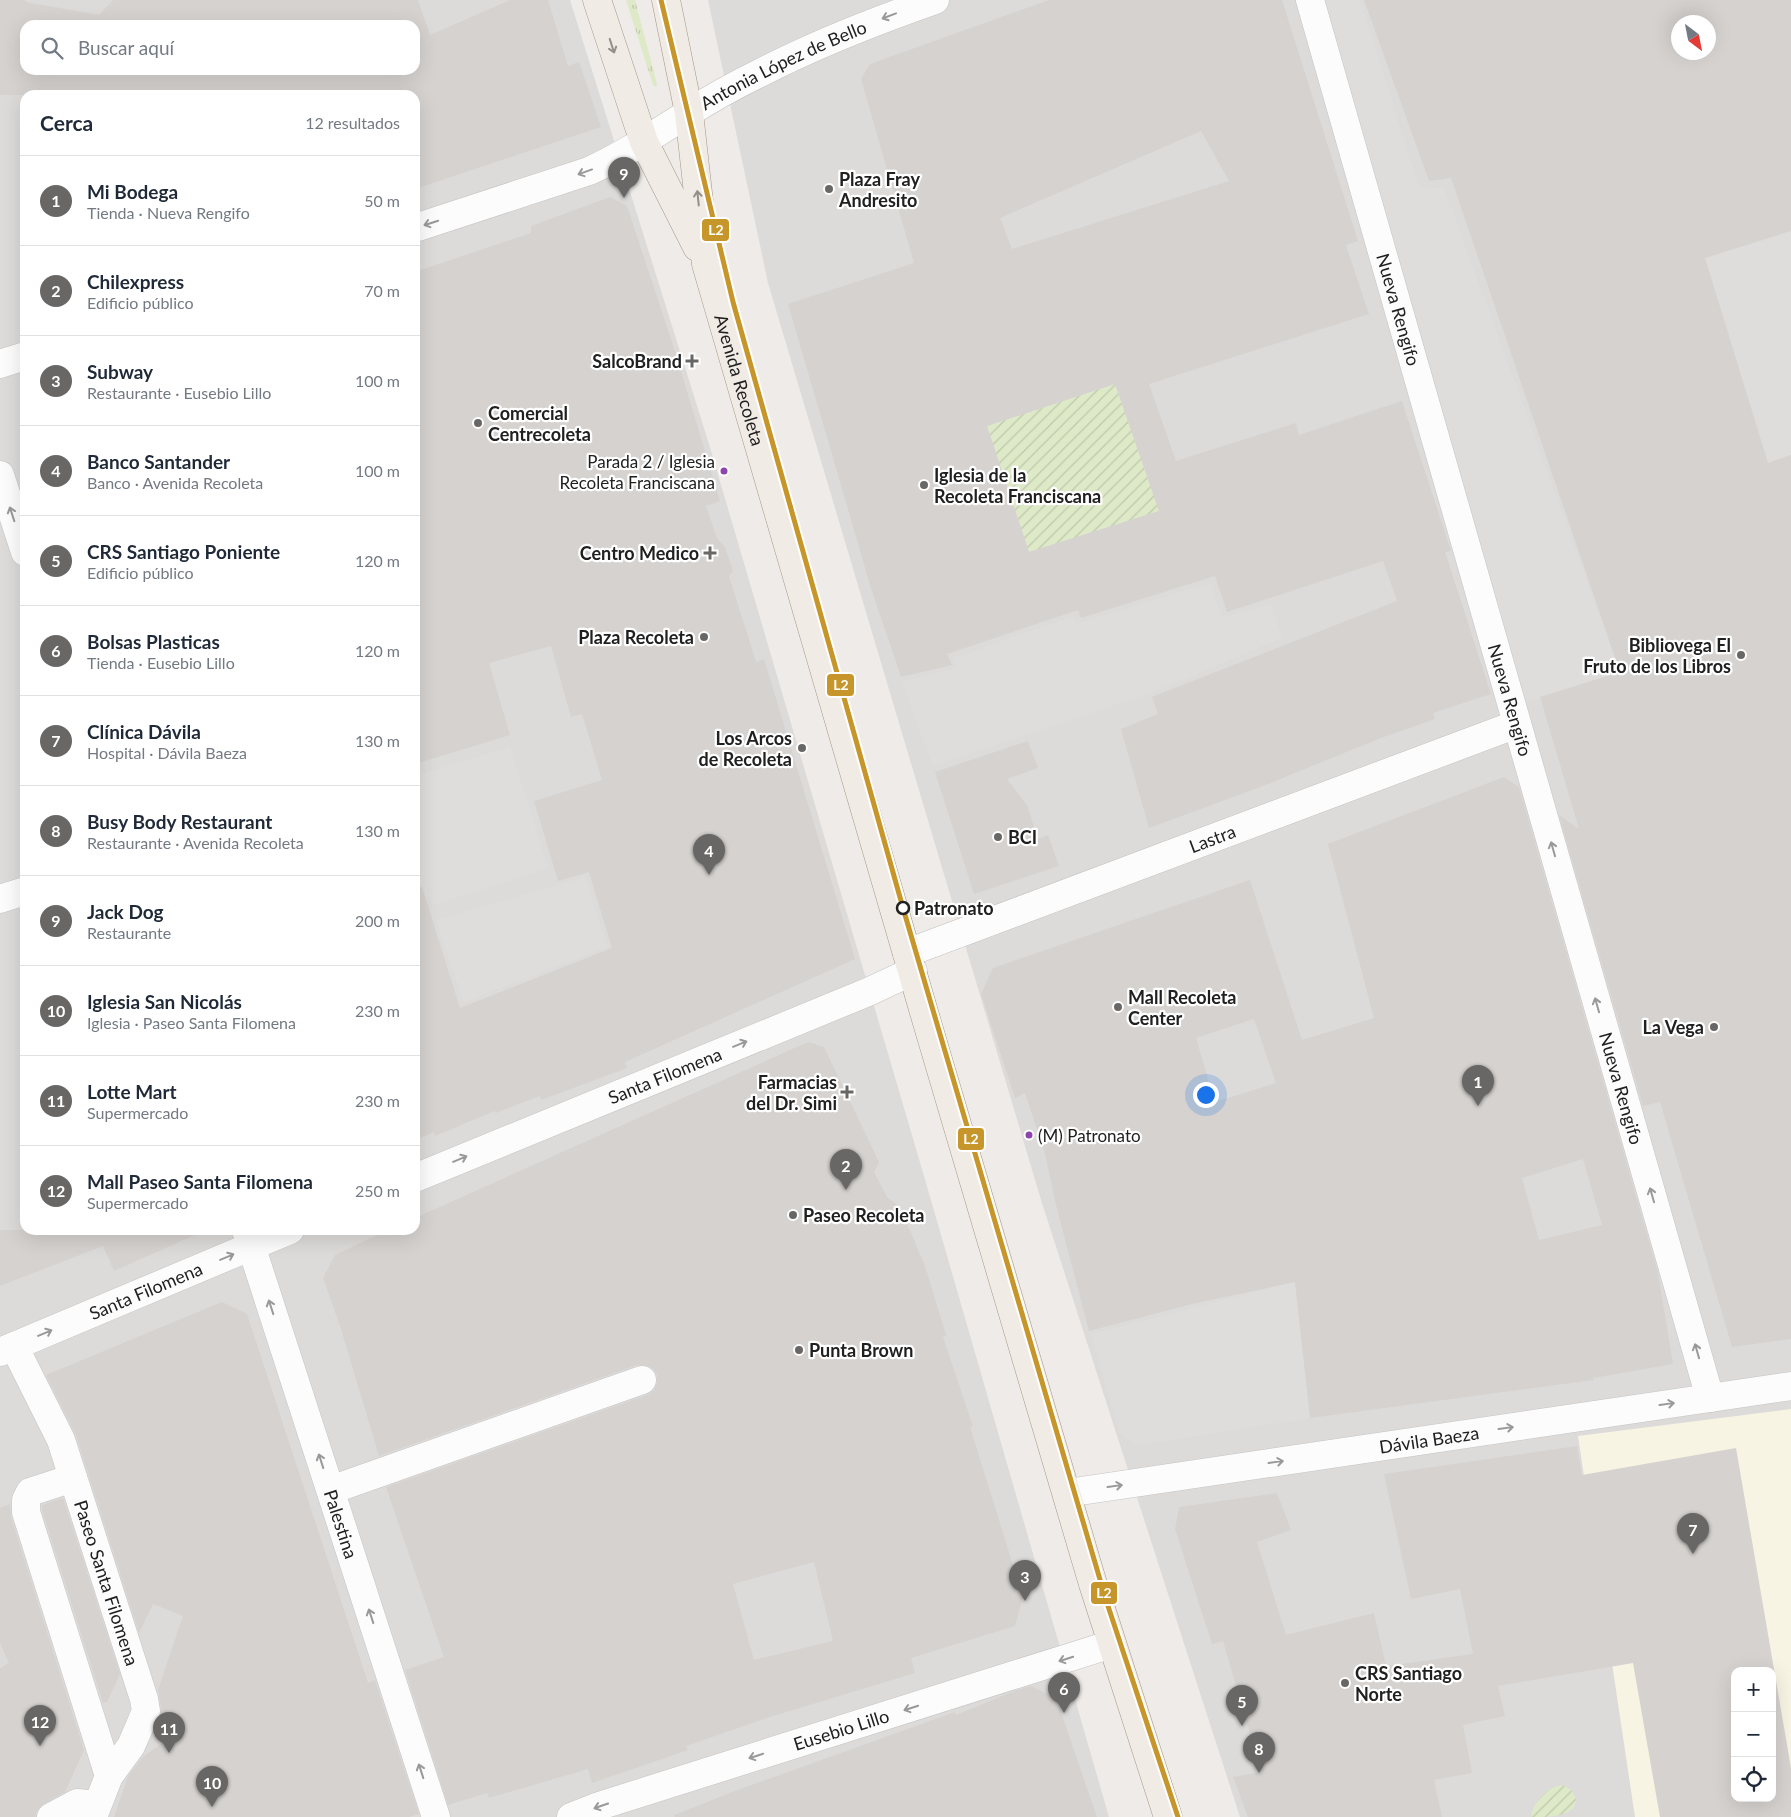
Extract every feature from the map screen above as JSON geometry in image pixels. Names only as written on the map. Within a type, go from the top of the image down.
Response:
[{"type":"main road","name":"Avenida Recoleta","points":[[597,0],[644,142],[706,264]]},
{"type":"main road","name":"Avenida Recoleta","points":[[666,0],[689,113],[706,264],[930,1035],[1112,1644],[1168,1817]]},
{"type":"street","name":"Antonia López de Bello","points":[[420,226],[589,171],[615,159],[689,113],[760,73],[829,41],[889,16],[935,0]]},
{"type":"street","name":"Nueva Rengifo","points":[[1310,0],[1710,1398]]},
{"type":"street","points":[[0,364],[20,358]]},
{"type":"street","points":[[0,475],[20,537]]},
{"type":"street","name":"Lastra","points":[[910,962],[1517,724]]},
{"type":"street","points":[[0,899],[20,893]]},
{"type":"street","name":"Santa Filomena","points":[[420,1176],[868,992],[910,962]]},
{"type":"street","name":"Santa Filomena","points":[[7,1349],[249,1238],[264,1235]]},
{"type":"street","name":"Palestina","points":[[249,1238],[436,1817]]},
{"type":"street","name":"Paseo Santa Filomena","points":[[7,1349],[61,1440],[144,1699],[146,1710],[131,1746],[109,1776],[95,1811]]},
{"type":"street","points":[[330,1490],[642,1380]]},
{"type":"street","name":"Dávila Baeza","points":[[1067,1493],[1791,1386]]},
{"type":"street","points":[[73,1478],[30,1492],[26,1500],[26,1512],[109,1776]]},
{"type":"street","name":"Eusebio Lillo","points":[[571,1817],[599,1806],[1112,1644]]},
{"type":"street","points":[[51,1817],[77,1803],[95,1811]]},
{"type":"shaded area","points":[[0,0],[570,0],[709,444],[924,1176],[1109,1817],[0,1817]]},
{"type":"shaded area","points":[[708,0],[1791,0],[1791,1817],[1240,1817],[1041,1200],[768,283]]},
{"type":"shaded area","points":[[1311,0],[1360,0],[1419,187],[1444,188],[1620,672],[1525,703]]},
{"type":"shaded area","points":[[1791,231],[1791,456],[1768,463],[1705,258]]},
{"type":"shaded area","points":[[1210,583],[1222,618],[1271,604],[1282,638],[1148,694],[933,766],[902,682],[956,668],[954,658],[1073,616],[1076,624]]},
{"type":"shaded area","points":[[510,747],[548,868],[433,905],[430,896],[420,899],[420,774]]},
{"type":"shaded area","points":[[585,877],[607,947],[464,1002],[436,920]]},
{"type":"shaded area","points":[[1295,1282],[1310,1418],[1137,1445],[1119,1432],[1091,1334]]},
{"type":"shaded area","points":[[1791,1409],[1791,1817],[1635,1817],[1578,1436]]},
{"type":"green space","points":[[626,0],[635,0],[657,84],[656,87],[653,85]]},
{"type":"green space","points":[[1115,384],[1159,511],[1029,552],[987,426]]},
{"type":"green space","points":[[1562,1785],[1570,1790],[1575,1797],[1576,1801],[1573,1808],[1560,1815],[1532,1817],[1533,1810],[1540,1798],[1550,1789]]},
{"type":"building","points":[[0,0],[25,0],[26,2],[99,15],[113,0],[418,0],[430,35],[510,0],[548,0],[568,66],[579,62],[601,127],[420,187],[420,90],[20,90],[20,95],[0,95]]},
{"type":"building","points":[[1049,0],[1282,0],[1358,241],[1346,245],[1369,314],[1149,384],[1176,461],[1296,423],[1299,435],[1402,401],[1451,551],[1445,552],[1491,694],[1433,713],[1435,719],[1149,828],[1121,729],[1158,714],[1152,697],[1397,601],[1383,561],[1227,612],[1215,576],[1081,618],[1078,610],[947,654],[952,665],[901,677],[871,588],[788,304],[914,263],[861,79],[870,64]],"holes":[[[1201,131],[1229,181],[1012,249],[1000,218]],[[1115,384],[1159,511],[1029,552],[987,426]]]},
{"type":"building","points":[[1364,0],[1791,0],[1791,231],[1705,258],[1768,463],[1791,455],[1791,1339],[1732,1347],[1660,1102],[1643,1106],[1559,815],[1579,829],[1540,697],[1620,672],[1451,178],[1429,181]]},
{"type":"building","points":[[610,197],[627,206],[673,345],[720,501],[706,506],[717,538],[725,547],[733,571],[729,576],[756,662],[764,659],[855,959],[625,1062],[627,1068],[541,1100],[540,1096],[496,1113],[495,1111],[435,1136],[434,1132],[420,1138],[420,887],[422,887],[460,1008],[612,948],[589,872],[558,881],[534,801],[602,780],[582,714],[571,717],[551,646],[489,663],[510,735],[420,762],[420,270],[531,233],[531,226]]},
{"type":"building","points":[[1028,741],[1038,768],[1007,779],[1027,805],[1038,839],[1048,835],[1059,866],[974,894],[935,772]]},
{"type":"building","points":[[1504,777],[1519,787],[1658,1273],[1673,1364],[1593,1378],[1594,1380],[1310,1418],[1295,1282],[1196,1303],[1089,1331],[1056,1205],[1045,1154],[1025,1093],[1015,1098],[981,994],[993,968],[1250,880],[1302,1040],[1374,1018],[1328,844]],"holes":[[[1254,1019],[1276,1083],[1215,1102],[1196,1038]],[[1583,1159],[1602,1225],[1539,1240],[1522,1178]]]},
{"type":"building","points":[[808,1042],[824,1047],[879,1162],[874,1172],[887,1197],[900,1207],[925,1266],[946,1335],[943,1337],[973,1426],[970,1427],[1023,1597],[1015,1626],[911,1658],[915,1673],[770,1717],[686,1746],[688,1750],[592,1783],[588,1769],[489,1798],[487,1793],[448,1805],[405,1670],[444,1657],[386,1487],[647,1395],[654,1390],[657,1383],[657,1375],[652,1368],[637,1365],[379,1456],[340,1326],[323,1278],[335,1255],[377,1235],[420,1235],[420,1216]],"holes":[[[814,1562],[833,1641],[754,1660],[733,1584]]]},
{"type":"building","points":[[0,1230],[20,1230],[20,1235],[195,1235],[114,1271],[103,1246],[0,1286]]},
{"type":"building","points":[[222,1302],[247,1314],[368,1683],[375,1680],[419,1814],[409,1817],[114,1817],[128,1776],[143,1757],[169,1738],[161,1714],[158,1690],[183,1616],[153,1604],[139,1633],[76,1435],[46,1375]]},
{"type":"building","points":[[1577,1446],[1582,1475],[1736,1448],[1774,1667],[1731,1667],[1731,1802],[1776,1802],[1776,1681],[1791,1768],[1791,1817],[1660,1817],[1633,1663],[1498,1686],[1505,1716],[1463,1725],[1472,1773],[1434,1780],[1442,1817],[1248,1817],[1233,1777],[1261,1772],[1223,1641],[1212,1644],[1175,1529],[1179,1507],[1277,1493],[1291,1530],[1257,1542],[1286,1635],[1374,1613],[1386,1666],[1473,1654],[1460,1589],[1411,1599],[1384,1474]]},
{"type":"building","points":[[63,1498],[120,1674],[107,1702],[103,1703],[42,1510],[42,1505]]},
{"type":"building","points":[[10,1504],[11,1517],[84,1750],[65,1792],[43,1804],[38,1809],[35,1817],[0,1817],[0,1668],[9,1663],[0,1643],[0,1508]]},
{"type":"building","points":[[1030,1686],[1056,1698],[1097,1817],[675,1817],[674,1815],[735,1791],[955,1712],[956,1715]]},
{"type":"transit line","name":"L2","points":[[661,0],[733,302],[903,908],[1106,1600],[1178,1817]]},
{"type":"place","name":"Plaza Fray Andresito","points":[[829,189]]},
{"type":"place","name":"Jack Dog","points":[[624,198]]},
{"type":"place","name":"SalcoBrand","points":[[692,361]]},
{"type":"place","name":"Comercial Centrecoleta","points":[[478,423]]},
{"type":"place","name":"Parada 2 / Iglesia Recoleta Franciscana","points":[[724,471]]},
{"type":"place","name":"Iglesia de la Recoleta Franciscana","points":[[924,485]]},
{"type":"place","name":"Centro Medico","points":[[710,553]]},
{"type":"place","name":"Plaza Recoleta","points":[[704,637]]},
{"type":"place","name":"Bibliovega El Fruto de los Libros","points":[[1741,655]]},
{"type":"place","name":"Los Arcos de Recoleta","points":[[802,748]]},
{"type":"place","name":"BCI","points":[[998,837]]},
{"type":"place","name":"Banco Santander","points":[[709,875]]},
{"type":"place","name":"Patronato","points":[[903,908]]},
{"type":"place","name":"Mall Recoleta Center","points":[[1118,1007]]},
{"type":"place","name":"La Vega","points":[[1714,1027]]},
{"type":"place","name":"Farmacias del Dr. Simi","points":[[847,1092]]},
{"type":"place","name":"Mi Bodega","points":[[1478,1106]]},
{"type":"place","name":"(M) Patronato","points":[[1029,1135]]},
{"type":"place","name":"Chilexpress","points":[[846,1190]]},
{"type":"place","name":"Paseo Recoleta","points":[[793,1215]]},
{"type":"place","name":"Punta Brown","points":[[799,1350]]},
{"type":"place","name":"Clínica Dávila","points":[[1693,1554]]},
{"type":"place","name":"Subway","points":[[1025,1601]]},
{"type":"place","name":"CRS Santiago Norte","points":[[1345,1683]]},
{"type":"place","name":"Bolsas Plasticas","points":[[1064,1713]]},
{"type":"place","name":"CRS Santiago Poniente","points":[[1242,1726]]},
{"type":"place","name":"Mall Paseo Santa Filomena","points":[[40,1746]]},
{"type":"place","name":"Lotte Mart","points":[[169,1753]]},
{"type":"place","name":"Busy Body Restaurant","points":[[1259,1773]]},
{"type":"place","name":"Iglesia San Nicolás","points":[[212,1807]]}]
